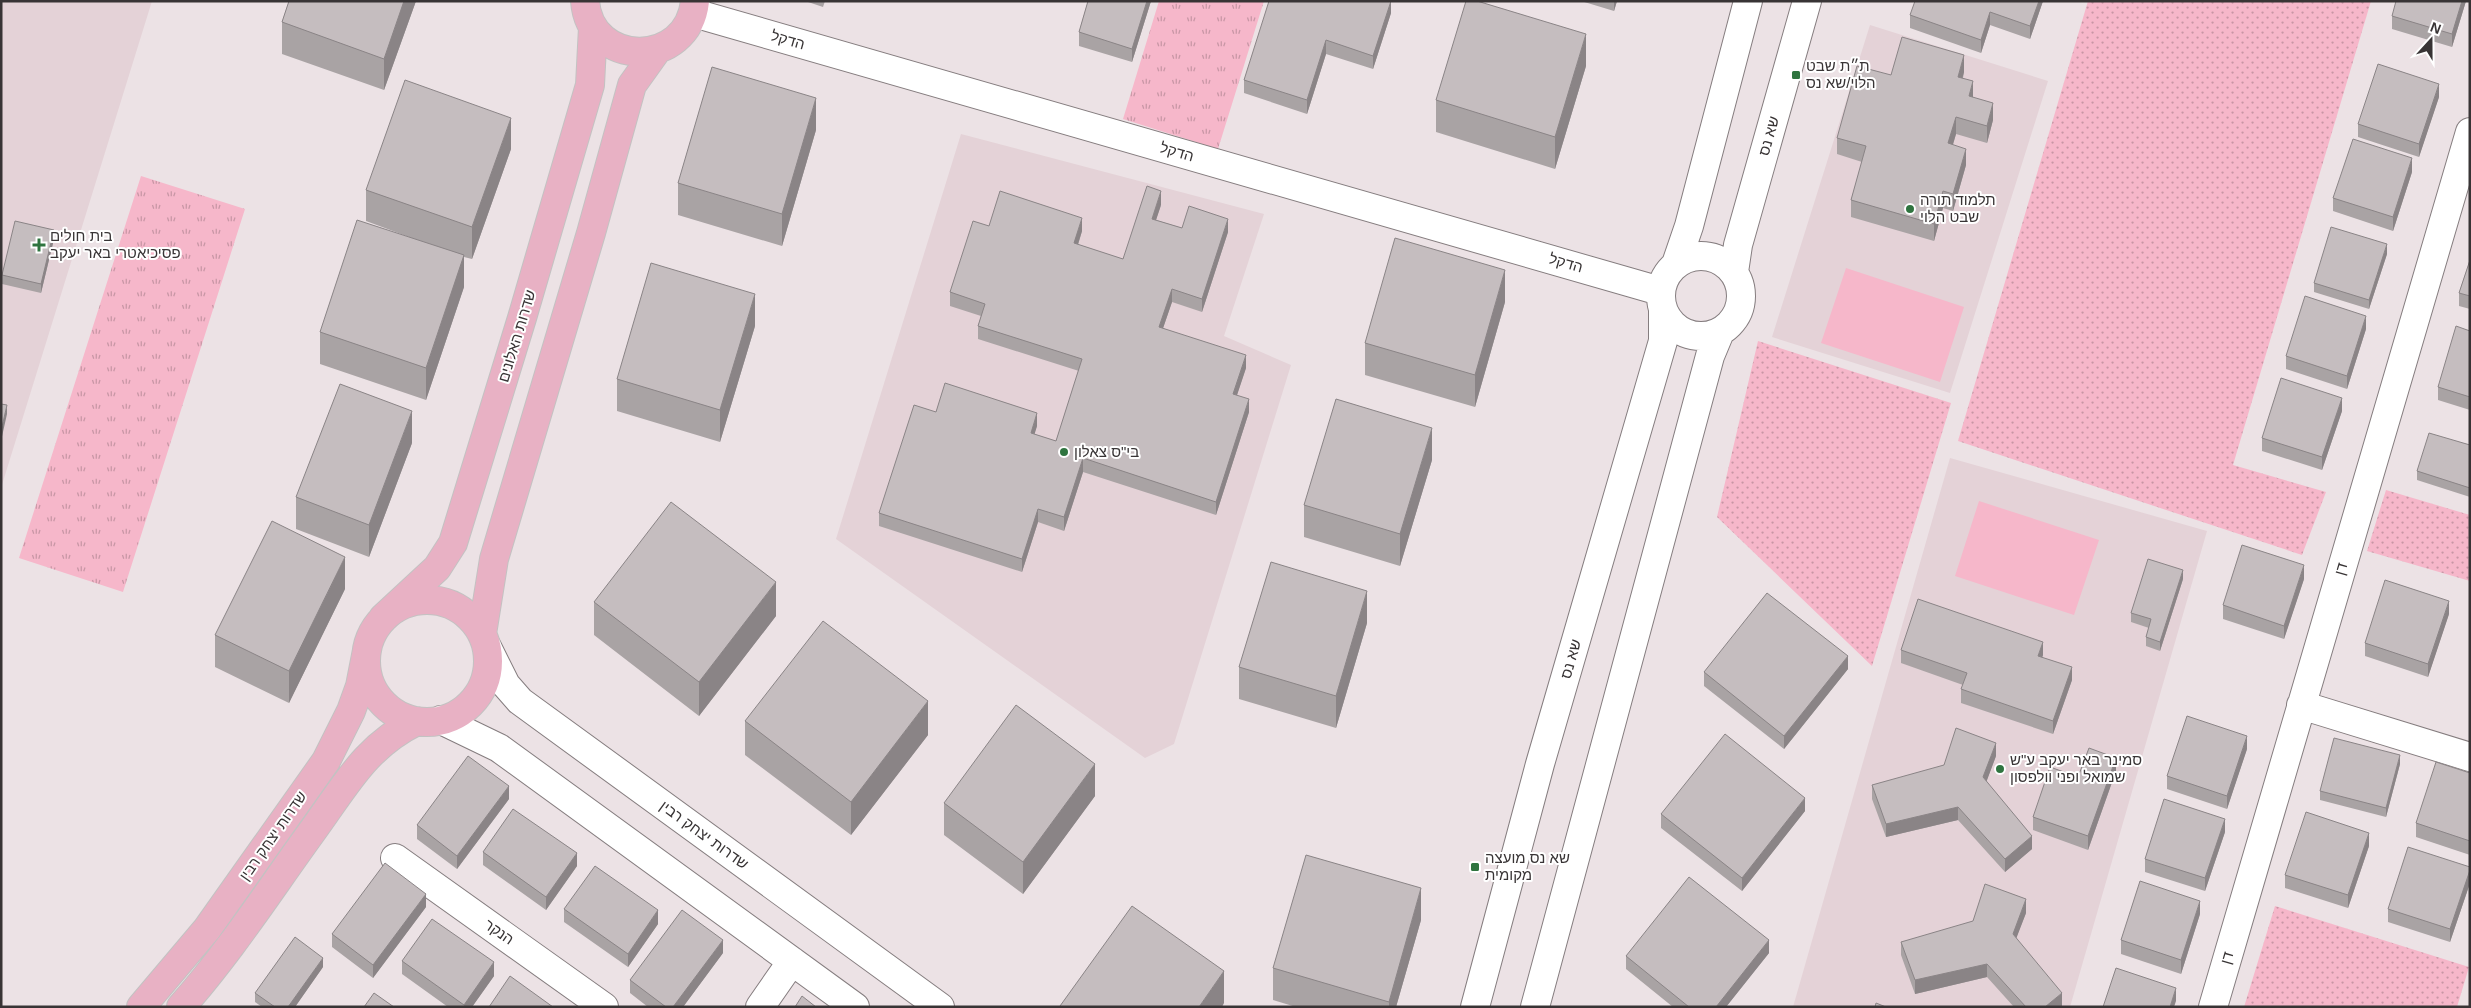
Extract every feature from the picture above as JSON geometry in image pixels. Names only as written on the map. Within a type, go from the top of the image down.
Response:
[{"type":"main road","points":[[589,14],[606,41],[621,49],[639,53],[657,50],[673,42],[686,29],[694,7]]},
{"type":"main road","name":"שדרות האלונים","points":[[383,618],[437,568],[454,543],[590,85],[589,14]]},
{"type":"main road","points":[[485,640],[473,620],[460,609],[445,602],[428,600],[412,602],[396,608],[383,618],[374,631],[368,645],[366,665],[371,684],[387,706],[398,714],[429,721],[459,713],[474,701],[484,685],[488,666],[485,640],[494,559],[591,233],[632,85],[657,50]]},
{"type":"main road","name":"שדרות יצחק רבין","points":[[141,1007],[207,929],[326,761],[351,711],[360,686],[368,645]]},
{"type":"main road","name":"שדרות יצחק רבין","points":[[181,1007],[231,944],[363,760],[392,735],[429,721]]},
{"type":"street","points":[[1676,264],[1689,226],[1748,1]]},
{"type":"street","name":"שא נס","points":[[1734,272],[1738,245],[1807,1]]},
{"type":"street","name":"הדקל","points":[[694,7],[1661,301]]},
{"type":"street","name":"דן","points":[[2213,1007],[2470,132]]},
{"type":"street","points":[[1687,257],[1713,257],[1724,263],[1734,272],[1740,284],[1740,305],[1731,323],[1720,332],[1708,336],[1694,336],[1681,331],[1670,322],[1661,301],[1666,276],[1676,264],[1687,257]]},
{"type":"street","name":"שא נס","points":[[1474,1007],[1540,764],[1663,341],[1661,301]]},
{"type":"street","points":[[1535,1007],[1710,356],[1720,332]]},
{"type":"street","name":"שדרות יצחק רבין","points":[[485,640],[506,685],[520,701],[940,1007]]},
{"type":"street","points":[[2301,705],[2470,757]]},
{"type":"street","points":[[429,721],[499,748],[855,1007]]},
{"type":"street","name":"הנקר","points":[[395,858],[604,1007]]},
{"type":"street","points":[[760,1007],[792,961]]},
{"type":"shaded area","name":"בית חולים פסיכיאטרי באר יעקב","points":[[1,1],[152,1],[1,488]]},
{"type":"shaded area","name":"תלמוד תורה שבט הלוי","points":[[1870,25],[2048,81],[1950,393],[1772,337]]},
{"type":"shaded area","name":"בי\"ס צאלון","points":[[961,134],[1264,214],[1224,336],[1291,365],[1174,744],[1145,758],[836,539]]},
{"type":"shaded area","name":"סמינר באר יעקב ע\"ש שמואל ופני וולפסון","points":[[1950,458],[2207,531],[2070,1007],[1793,1007]]},
{"type":"green space","points":[[1159,1],[1264,1],[1218,149],[1123,119]]},
{"type":"green space","points":[[2088,1],[2371,1],[2233,465],[2326,492],[2302,555],[1958,441]]},
{"type":"green space","points":[[141,176],[245,209],[123,592],[19,558]]},
{"type":"green space","points":[[1846,268],[1964,307],[1940,382],[1821,343]]},
{"type":"green space","points":[[1758,341],[1951,403],[1872,666],[1717,517]]},
{"type":"green space","points":[[2386,490],[2470,515],[2470,581],[2367,551]]},
{"type":"green space","points":[[1979,501],[2099,540],[2074,615],[1955,576]]},
{"type":"green space","points":[[2275,906],[2469,967],[2457,1007],[2244,1007]]},
{"type":"building","points":[[289,1],[404,1],[384,59],[282,22]]},
{"type":"building","points":[[1088,1],[1147,1],[1132,49],[1079,32]]},
{"type":"building","points":[[1269,1],[1391,1],[1373,56],[1326,40],[1307,100],[1244,80]]},
{"type":"building","points":[[1466,1],[1477,1],[1586,34],[1555,137],[1436,100]]},
{"type":"building","points":[[1915,1],[2039,1],[2030,26],[1990,12],[1981,40],[1910,15]]},
{"type":"building","points":[[2396,1],[2462,1],[2452,34],[2392,16]]},
{"type":"building","points":[[1902,37],[1964,55],[1958,77],[1973,81],[1969,96],[1993,103],[1987,126],[1956,117],[1948,143],[1966,149],[1953,194],[1943,191],[1934,224],[1851,200],[1866,146],[1837,138],[1857,66],[1891,75]]},
{"type":"building","points":[[2378,64],[2439,84],[2419,144],[2358,124]]},
{"type":"building","points":[[712,67],[816,98],[782,214],[678,183]]},
{"type":"building","points":[[405,80],[511,118],[472,227],[366,190]]},
{"type":"building","points":[[2353,139],[2412,158],[2393,217],[2333,198]]},
{"type":"building","points":[[1147,186],[1161,191],[1152,219],[1182,228],[1189,206],[1228,219],[1202,299],[1172,289],[1159,327],[1246,355],[1233,394],[1249,399],[1216,502],[1083,458],[1064,517],[1038,509],[1022,559],[879,513],[914,405],[936,412],[945,383],[1037,413],[1031,433],[1056,441],[1082,359],[978,326],[985,304],[950,292],[973,221],[989,226],[1000,191],[1082,218],[1074,243],[1123,259]]},
{"type":"building","points":[[357,220],[464,255],[426,368],[320,332]]},
{"type":"building","points":[[15,221],[54,230],[41,284],[2,275]]},
{"type":"building","points":[[2331,227],[2387,244],[2369,300],[2314,283]]},
{"type":"building","points":[[1395,238],[1505,270],[1475,375],[1365,343]]},
{"type":"building","points":[[2470,260],[2470,296],[2459,293]]},
{"type":"building","points":[[651,263],[755,294],[720,410],[617,379]]},
{"type":"building","points":[[2305,296],[2366,316],[2347,376],[2286,356]]},
{"type":"building","points":[[2456,326],[2470,331],[2470,397],[2438,387]]},
{"type":"building","points":[[2281,378],[2342,398],[2322,457],[2262,438]]},
{"type":"building","points":[[340,384],[412,411],[369,525],[296,497]]},
{"type":"building","points":[[1336,399],[1432,428],[1400,534],[1304,505]]},
{"type":"building","points":[[1,404],[7,405],[1,431]]},
{"type":"building","points":[[2429,433],[2470,445],[2470,488],[2417,471]]},
{"type":"building","points":[[671,502],[776,582],[699,682],[594,602]]},
{"type":"building","points":[[272,521],[345,557],[289,671],[215,635]]},
{"type":"building","points":[[2242,545],[2304,565],[2284,626],[2223,605]]},
{"type":"building","points":[[2148,559],[2183,570],[2160,642],[2146,637],[2151,619],[2131,613]]},
{"type":"building","points":[[1271,562],[1367,591],[1336,696],[1239,667]]},
{"type":"building","points":[[2385,580],[2449,601],[2428,664],[2365,643]]},
{"type":"building","points":[[1767,593],[1848,656],[1784,736],[1704,672]]},
{"type":"building","points":[[1918,599],[2043,642],[2038,656],[2072,667],[2053,721],[1961,689],[1967,673],[1901,650]]},
{"type":"building","points":[[823,621],[928,701],[851,802],[745,721]]},
{"type":"building","points":[[1016,705],[1095,764],[1023,862],[944,803]]},
{"type":"building","points":[[2187,716],[2247,736],[2227,796],[2167,776]]},
{"type":"building","points":[[1956,728],[1996,743],[1983,777],[2032,836],[2005,859],[1958,807],[1886,824],[1872,785],[1944,765]]},
{"type":"building","points":[[1725,734],[1805,798],[1742,878],[1661,814]]},
{"type":"building","points":[[2334,738],[2400,755],[2386,808],[2320,791]]},
{"type":"building","points":[[2089,748],[2116,758],[2088,836],[2033,817],[2050,767],[2078,777]]},
{"type":"building","points":[[468,756],[509,786],[457,856],[417,825]]},
{"type":"building","points":[[2436,762],[2470,773],[2470,841],[2416,823]]},
{"type":"building","points":[[2164,799],[2225,819],[2205,878],[2145,859]]},
{"type":"building","points":[[513,809],[577,853],[546,897],[483,852]]},
{"type":"building","points":[[2306,812],[2369,833],[2348,895],[2285,875]]},
{"type":"building","points":[[2408,847],[2470,867],[2450,929],[2388,909]]},
{"type":"building","points":[[1306,855],[1421,888],[1389,1002],[1273,968]]},
{"type":"building","points":[[385,863],[426,894],[373,965],[332,934]]},
{"type":"building","points":[[595,866],[658,910],[628,954],[564,909]]},
{"type":"building","points":[[1689,877],[1769,940],[1716,1007],[1689,1007],[1626,956]]},
{"type":"building","points":[[2140,881],[2200,901],[2181,960],[2121,940]]},
{"type":"building","points":[[1985,884],[2026,899],[2013,934],[2062,993],[2045,1007],[2026,1007],[1987,964],[1915,980],[1901,942],[1973,921]]},
{"type":"building","points":[[1132,906],[1224,971],[1199,1007],[1061,1007],[1060,1006]]},
{"type":"building","points":[[682,910],[723,940],[673,1007],[666,1007],[630,980]]},
{"type":"building","points":[[432,919],[494,962],[464,1005],[402,961]]},
{"type":"building","points":[[295,937],[323,958],[288,1007],[275,1007],[255,993]]},
{"type":"building","points":[[2116,968],[2176,988],[2170,1007],[2103,1007]]},
{"type":"building","points":[[510,976],[553,1007],[489,1007]]},
{"type":"building","points":[[374,993],[394,1007],[364,1007]]},
{"type":"building","points":[[802,996],[816,1007],[795,1007]]},
{"type":"building","points":[[1876,1003],[1886,1007],[1875,1007]]},
{"type":"place","name":"ת״ת שבט הלוי/שא נס","points":[[1796,75]]},
{"type":"place","name":"תלמוד תורה שבט הלוי","points":[[1910,209]]},
{"type":"place","name":"בית חולים פסיכיאטרי באר יעקב","points":[[39,245]]},
{"type":"place","name":"בי\"ס צאלון","points":[[1064,452]]},
{"type":"place","name":"סמינר באר יעקב ע\"ש שמואל ופני וולפסון","points":[[2000,769]]},
{"type":"place","name":"שא נס מועצה מקומית","points":[[1475,867]]}]
